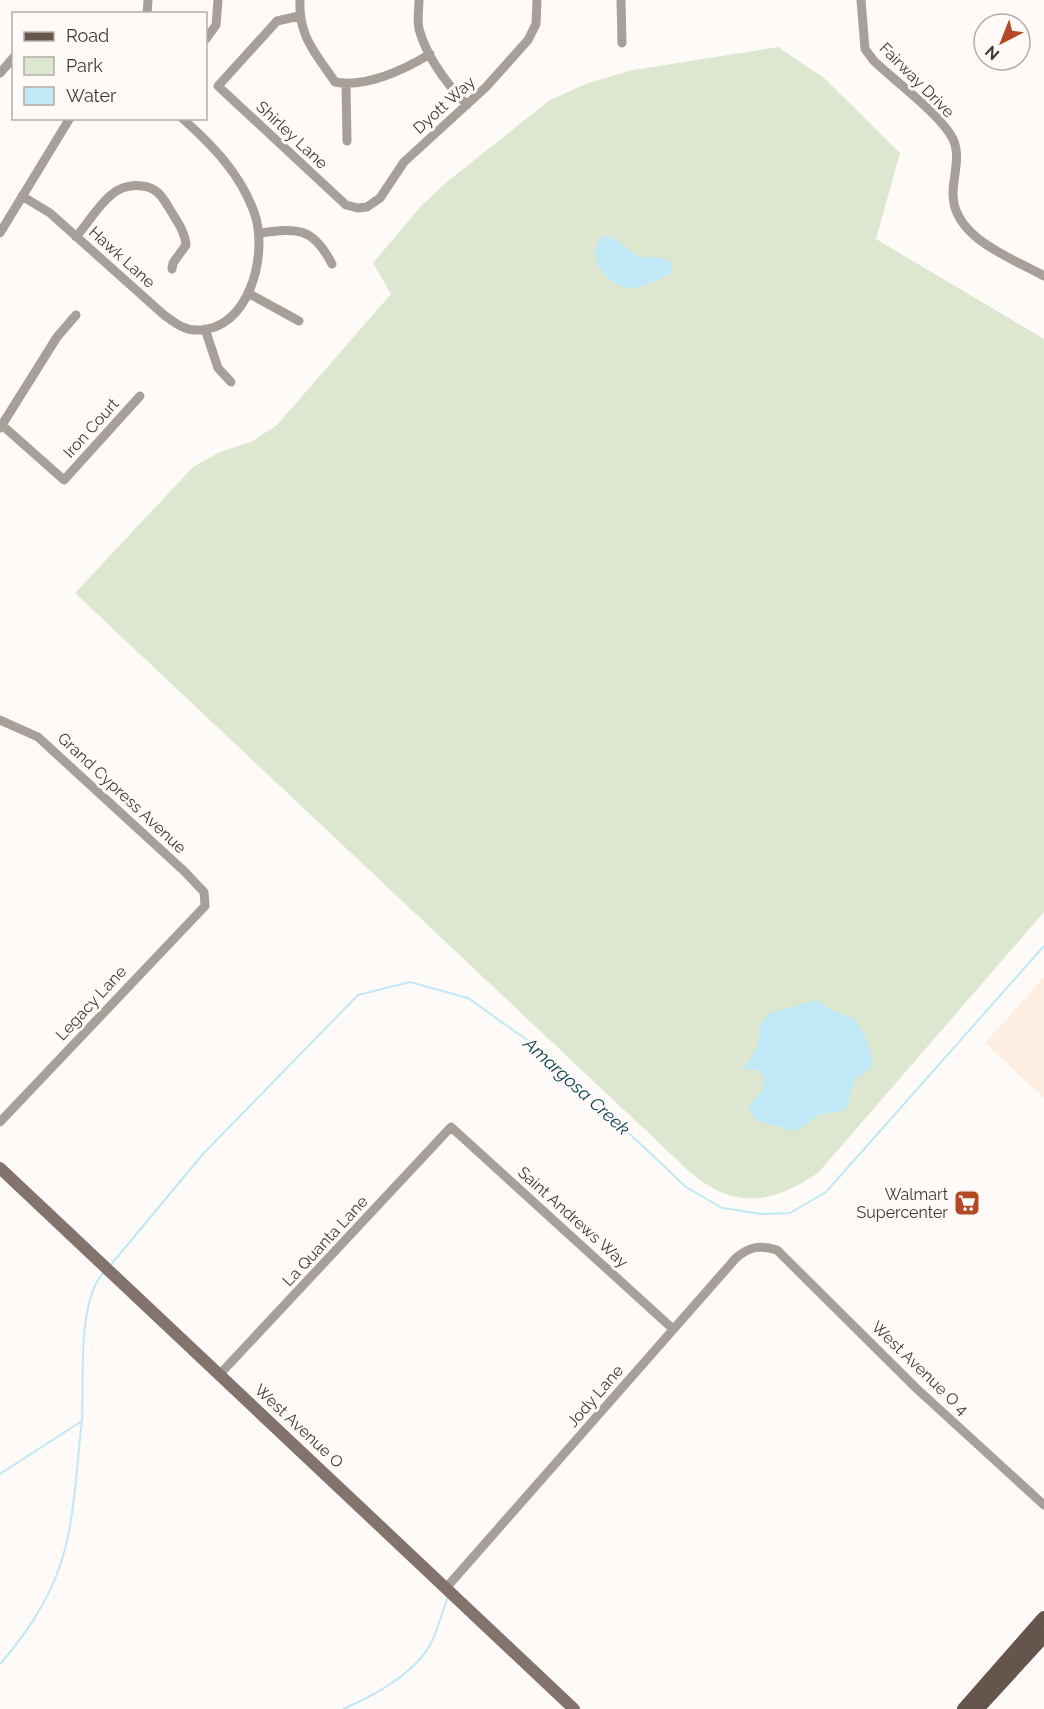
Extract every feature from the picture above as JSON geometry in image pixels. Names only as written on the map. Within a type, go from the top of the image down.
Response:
[{"type":"main road","name":"West Avenue O","points":[[0,1168],[574,1709]]},
{"type":"main road","points":[[964,1709],[1044,1618]]},
{"type":"main road","points":[[977,1709],[1044,1636]]},
{"type":"street","points":[[207,38],[216,25],[218,0]]},
{"type":"street","points":[[300,0],[299,16],[308,42],[335,82],[346,84],[410,66],[430,54]]},
{"type":"street","points":[[419,0],[419,27],[430,54],[448,86],[467,105]]},
{"type":"street","name":"Dyott Way","points":[[346,205],[358,208],[368,207],[380,198],[404,162],[467,105],[528,40],[536,24],[537,0]]},
{"type":"street","points":[[621,0],[622,43]]},
{"type":"street","name":"Fairway Drive","points":[[861,0],[865,49],[874,62],[943,126],[953,140],[957,153],[953,195],[955,211],[964,225],[978,238],[1044,276]]},
{"type":"street","name":"Shirley Lane","points":[[299,16],[277,21],[218,86],[346,205]]},
{"type":"street","points":[[0,73],[12,59]]},
{"type":"street","points":[[346,84],[347,141]]},
{"type":"street","points":[[0,232],[69,120]]},
{"type":"street","points":[[184,120],[213,146],[228,164],[254,211],[260,233],[261,253],[248,293],[233,313],[218,325],[205,329],[218,368],[231,382]]},
{"type":"street","points":[[76,237],[117,188],[133,185],[145,186],[162,196],[185,237],[186,245],[171,269]]},
{"type":"street","name":"Hawk Lane","points":[[22,196],[50,213],[164,315],[181,327],[205,329]]},
{"type":"street","points":[[260,233],[291,229],[308,233],[324,248],[332,264]]},
{"type":"street","points":[[248,293],[299,321]]},
{"type":"street","points":[[1,427],[57,337],[76,315]]},
{"type":"street","name":"Iron Court","points":[[1,427],[64,480],[140,396]]},
{"type":"street","name":"Grand Cypress Avenue","points":[[0,720],[43,741],[184,871],[204,892],[205,906]]},
{"type":"street","name":"Legacy Lane","points":[[0,1122],[205,906]]},
{"type":"street","name":"Saint Andrews Way","points":[[451,1127],[673,1329]]},
{"type":"street","name":"La Quanta Lane","points":[[220,1374],[451,1127]]},
{"type":"street","name":"Jody Lane","points":[[446,1588],[745,1250],[758,1246],[777,1250]]},
{"type":"street","name":"West Avenue O 4","points":[[777,1250],[916,1388],[1044,1505]]},
{"type":"shaded area","points":[[1044,977],[1044,1098],[985,1043]]},
{"type":"green space","points":[[778,47],[824,78],[900,153],[876,239],[1044,339],[1044,912],[818,1173],[785,1191],[770,1196],[739,1198],[708,1185],[691,1173],[75,593],[193,467],[220,452],[251,442],[277,425],[391,294],[373,263],[422,205],[448,181],[550,100],[588,83],[633,70]]},
{"type":"water","points":[[604,236],[618,241],[641,257],[668,260],[672,264],[671,273],[636,288],[623,287],[615,283],[600,269],[596,260],[597,243]]},
{"type":"water","points":[[819,1001],[829,1009],[856,1022],[869,1049],[872,1067],[854,1080],[847,1108],[838,1112],[820,1114],[798,1130],[790,1130],[756,1120],[748,1108],[763,1089],[764,1078],[758,1070],[743,1069],[759,1041],[760,1026],[768,1014]]},
{"type":"waterway","name":"Amargosa Creek","points":[[109,1267],[203,1154],[358,995],[410,982],[468,998],[541,1050],[686,1187],[722,1208],[762,1214],[790,1213],[826,1192],[1044,946]]},
{"type":"waterway","name":"Amargosa Creek","points":[[0,1474],[82,1421],[85,1323],[95,1286],[103,1273]]},
{"type":"waterway","points":[[0,1664],[21,1638],[39,1610],[60,1565],[71,1519],[82,1421]]},
{"type":"waterway","points":[[343,1709],[393,1682],[415,1664],[431,1643],[447,1599]]},
{"type":"place","name":"Walmart Supercenter","points":[[967,1203]]}]
